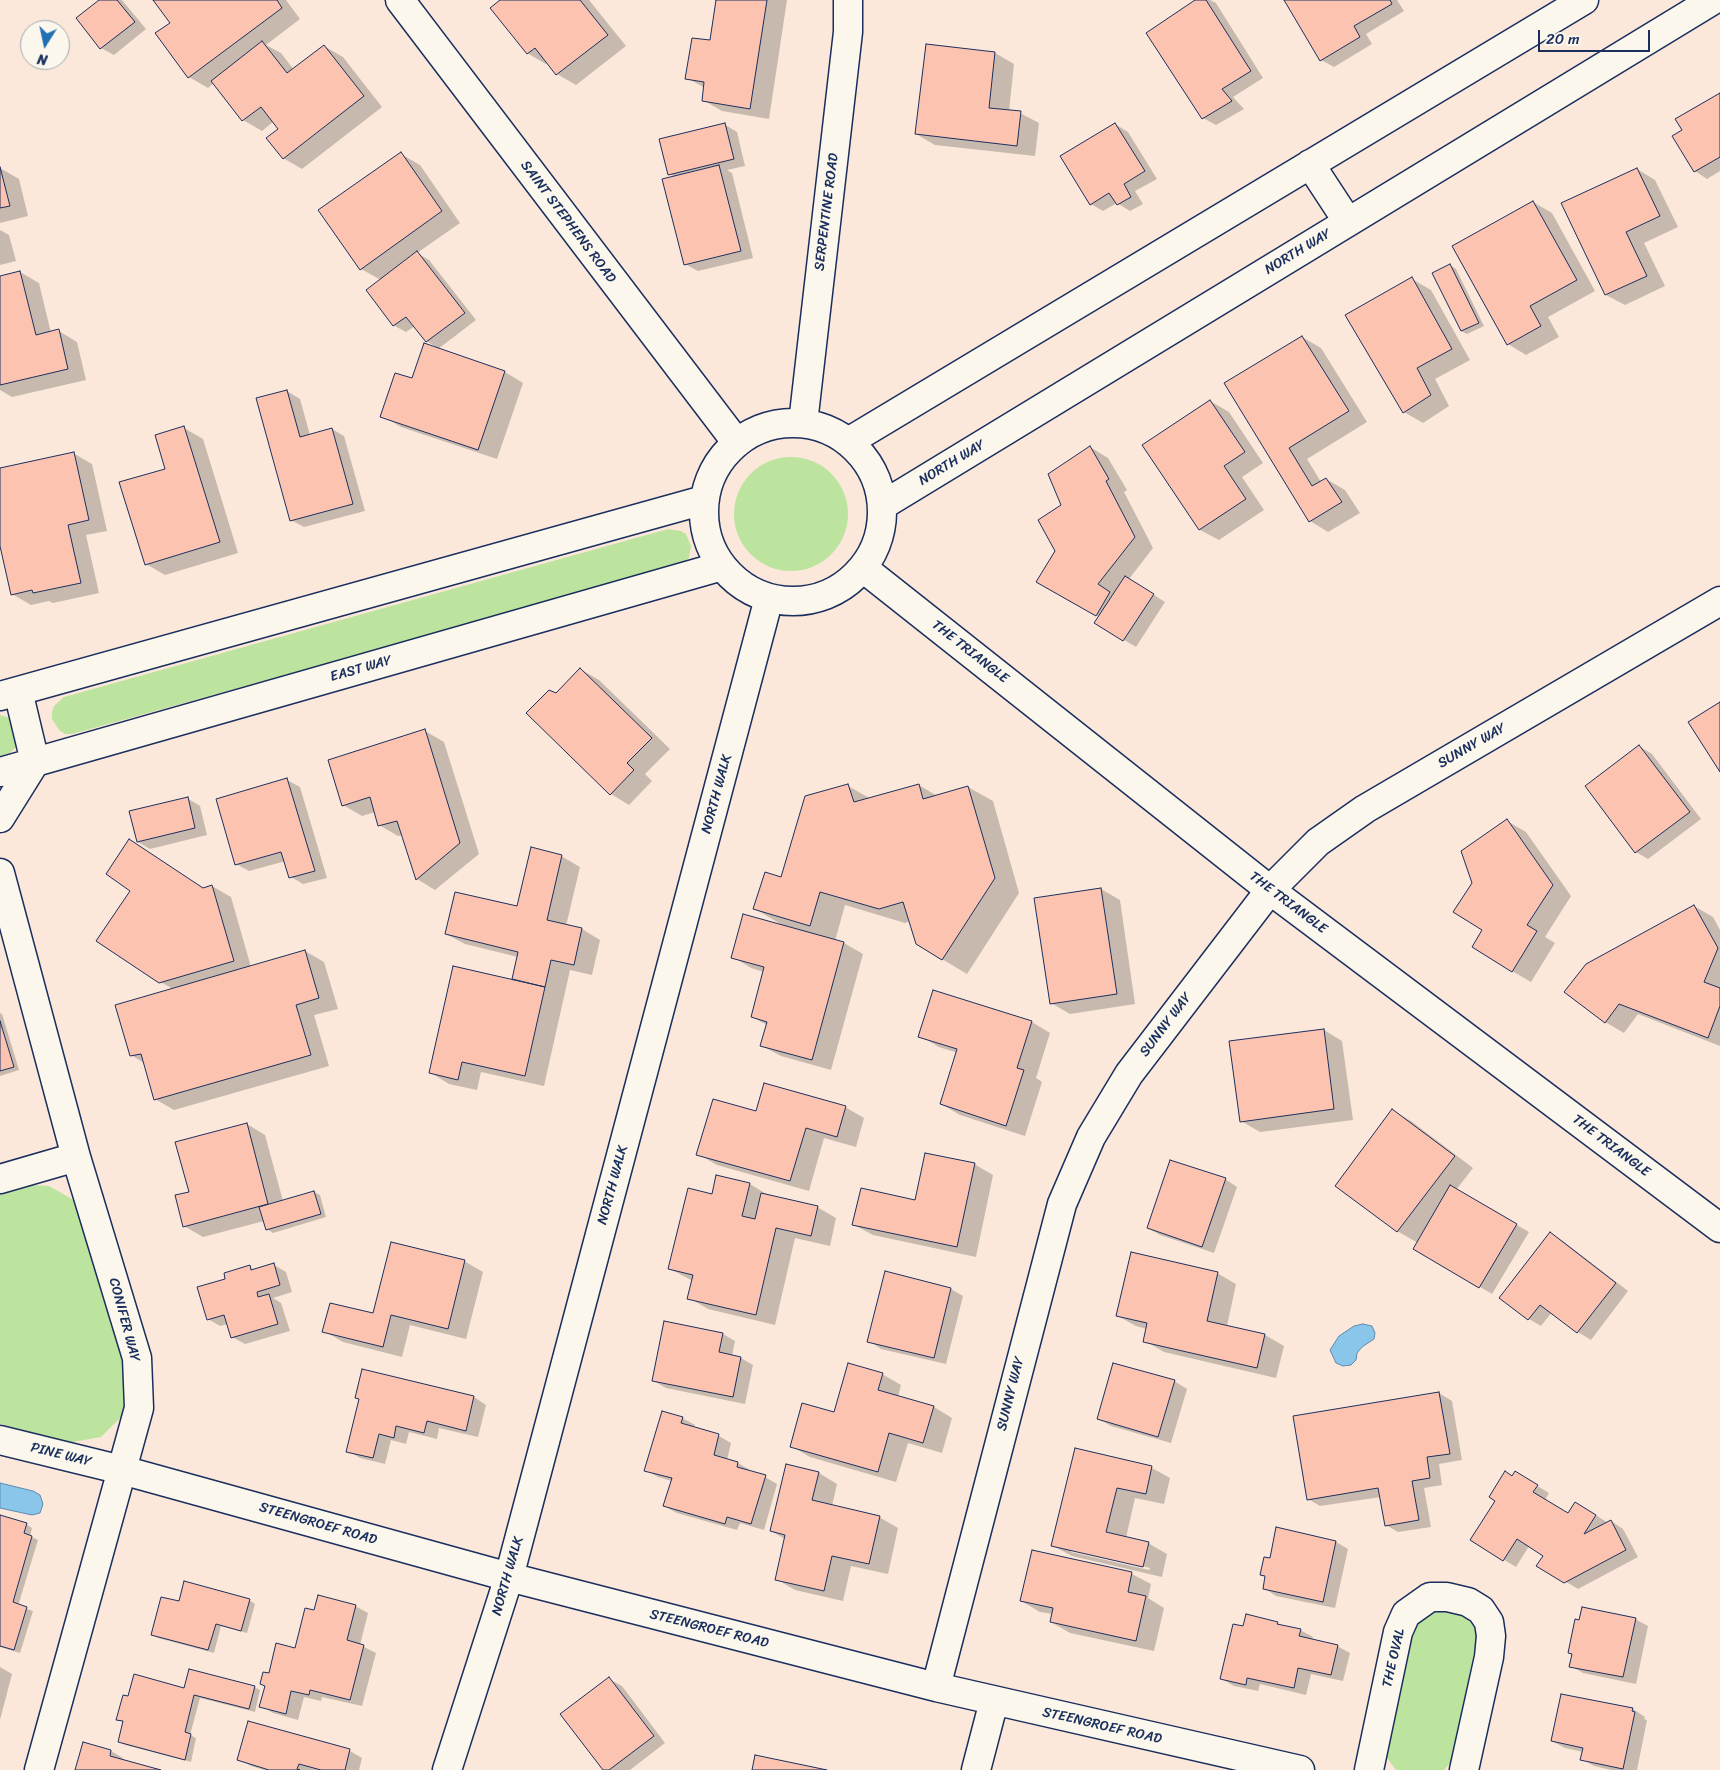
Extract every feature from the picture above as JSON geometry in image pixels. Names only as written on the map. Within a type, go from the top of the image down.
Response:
[{"type":"street","name":"SAINT STEPHENS ROAD","points":[[400,0],[737,443]]},
{"type":"street","name":"SERPENTINE ROAD","points":[[803,423],[848,32],[848,0]]},
{"type":"street","points":[[848,442],[1584,0]]},
{"type":"street","name":"NORTH WAY","points":[[883,504],[1714,0]]},
{"type":"street","points":[[1310,164],[1348,222]]},
{"type":"street","points":[[803,423],[827,429],[848,442],[865,460],[877,481],[883,504],[879,538],[863,568],[837,590],[804,601],[769,598],[743,586],[722,566],[706,535],[704,500],[715,468],[737,443],[768,427],[803,423]]},
{"type":"street","points":[[0,818],[35,762],[9,693],[704,500]]},
{"type":"street","name":"EAST WAY","points":[[0,772],[722,566]]},
{"type":"street","name":"THE TRIANGLE","points":[[863,568],[1270,890],[1720,1228]]},
{"type":"street","name":"NORTH WALK","points":[[447,1770],[509,1577],[769,598]]},
{"type":"street","name":"SUNNY WAY","points":[[936,1687],[1062,1204],[1091,1137],[1129,1074],[1270,890],[1318,842],[1365,809],[1720,601]]},
{"type":"street","name":"CONIFER WAY","points":[[0,873],[76,1157],[137,1358],[139,1408],[39,1770]]},
{"type":"street","points":[[0,1179],[76,1157]]},
{"type":"street","name":"PINE WAY","points":[[0,1440],[122,1470]]},
{"type":"street","name":"STEENGROEF ROAD","points":[[122,1470],[509,1577],[936,1687],[1300,1770]]},
{"type":"street","name":"THE OVAL","points":[[1370,1770],[1398,1632],[1406,1614],[1430,1597],[1446,1597],[1468,1602],[1481,1610],[1488,1622],[1491,1636],[1489,1657],[1464,1770]]},
{"type":"street","points":[[976,1770],[994,1701]]},
{"type":"green space","points":[[791,457],[813,462],[831,474],[843,492],[848,514],[843,536],[831,554],[813,566],[791,571],[769,566],[751,554],[739,536],[734,514],[739,492],[751,474],[769,462]]},
{"type":"green space","points":[[668,529],[681,531],[686,534],[691,546],[689,558],[680,566],[72,734],[65,734],[59,730],[52,719],[54,706],[64,697]]},
{"type":"green space","points":[[0,715],[10,718],[19,744],[10,753],[0,756]]},
{"type":"green space","points":[[30,1185],[49,1186],[72,1199],[80,1209],[130,1382],[126,1412],[101,1437],[68,1443],[0,1424],[0,1194]]},
{"type":"green space","points":[[1431,1609],[1456,1610],[1474,1626],[1477,1638],[1451,1762],[1444,1770],[1396,1770],[1387,1758],[1384,1747],[1412,1624]]},
{"type":"water","points":[[1363,1324],[1372,1326],[1375,1333],[1374,1339],[1362,1347],[1357,1353],[1356,1360],[1351,1365],[1343,1366],[1336,1363],[1330,1350],[1339,1336],[1354,1326]]},
{"type":"water","points":[[0,1483],[33,1491],[40,1495],[43,1504],[40,1513],[32,1515],[0,1508]]},
{"type":"building","points":[[99,0],[117,0],[135,22],[100,49],[76,18]]},
{"type":"building","points":[[153,0],[277,0],[282,8],[188,78],[155,33],[170,23]]},
{"type":"building","points":[[500,0],[580,0],[608,35],[556,75],[535,48],[527,54],[490,8]]},
{"type":"building","points":[[716,0],[767,0],[750,109],[702,101],[704,82],[685,79],[692,38],[710,40]]},
{"type":"building","points":[[1195,0],[1206,0],[1251,71],[1222,89],[1232,101],[1202,119],[1146,33]]},
{"type":"building","points":[[1284,0],[1390,0],[1392,4],[1354,26],[1360,37],[1320,61]]},
{"type":"building","points":[[262,41],[287,73],[324,45],[364,96],[283,159],[266,138],[278,129],[261,107],[242,121],[211,81]]},
{"type":"building","points":[[926,44],[995,52],[989,108],[1021,111],[1017,146],[915,134]]},
{"type":"building","points":[[1720,93],[1720,157],[1694,172],[1672,136],[1682,130],[1675,119]]},
{"type":"building","points":[[725,123],[734,159],[668,175],[659,139]]},
{"type":"building","points":[[1115,123],[1145,171],[1124,184],[1131,197],[1117,205],[1109,193],[1090,205],[1060,156]]},
{"type":"building","points":[[401,152],[442,211],[360,270],[318,210]]},
{"type":"building","points":[[719,165],[741,251],[684,265],[662,179]]},
{"type":"building","points":[[0,167],[10,206],[0,208]]},
{"type":"building","points":[[1637,168],[1660,216],[1626,232],[1647,276],[1605,295],[1561,203]]},
{"type":"building","points":[[1533,201],[1577,280],[1530,306],[1541,326],[1507,345],[1452,246]]},
{"type":"building","points":[[417,251],[465,313],[426,342],[406,317],[393,326],[366,290]]},
{"type":"building","points":[[1450,264],[1479,323],[1461,331],[1432,273]]},
{"type":"building","points":[[20,271],[36,335],[59,329],[68,369],[0,385],[0,276]]},
{"type":"building","points":[[1412,277],[1452,349],[1417,368],[1431,395],[1403,413],[1345,315]]},
{"type":"building","points":[[1302,336],[1349,411],[1289,448],[1312,486],[1326,478],[1342,502],[1309,522],[1224,383]]},
{"type":"building","points":[[424,343],[505,371],[478,450],[380,417],[395,373],[412,378]]},
{"type":"building","points":[[287,390],[300,437],[332,428],[353,504],[290,521],[256,398]]},
{"type":"building","points":[[1210,400],[1245,452],[1224,466],[1246,499],[1199,530],[1142,445]]},
{"type":"building","points":[[184,426],[220,542],[145,565],[119,482],[165,469],[155,435]]},
{"type":"building","points":[[1090,446],[1109,479],[1106,481],[1135,537],[1098,584],[1110,592],[1096,616],[1036,582],[1055,551],[1038,520],[1061,505],[1048,474]]},
{"type":"building","points":[[74,452],[89,520],[68,525],[81,583],[33,593],[32,590],[11,595],[0,546],[0,468]]},
{"type":"building","points":[[1125,576],[1154,594],[1123,641],[1094,623]]},
{"type":"building","points":[[580,668],[652,738],[627,763],[634,770],[610,795],[526,713],[549,690],[556,693]]},
{"type":"building","points":[[1720,702],[1720,772],[1688,722]]},
{"type":"building","points":[[425,729],[460,843],[416,880],[397,821],[378,826],[370,797],[342,806],[328,760]]},
{"type":"building","points":[[1639,745],[1690,812],[1635,853],[1585,786]]},
{"type":"building","points":[[287,778],[315,871],[289,878],[281,852],[235,865],[216,799]]},
{"type":"building","points":[[848,784],[854,802],[919,784],[923,799],[968,786],[995,878],[942,960],[916,944],[903,902],[879,909],[820,892],[810,926],[753,909],[765,872],[781,877],[805,796]]},
{"type":"building","points":[[188,797],[195,828],[137,842],[129,811]]},
{"type":"building","points":[[1507,819],[1553,885],[1527,925],[1537,931],[1512,972],[1472,947],[1482,930],[1453,912],[1472,883],[1461,851]]},
{"type":"building","points":[[129,839],[203,888],[212,885],[234,961],[159,983],[96,941],[130,891],[106,874]]},
{"type":"building","points":[[531,847],[562,855],[547,920],[582,928],[574,965],[551,960],[545,987],[512,979],[518,952],[445,934],[455,892],[517,906]]},
{"type":"building","points":[[1101,888],[1117,994],[1050,1004],[1034,898]]},
{"type":"building","points":[[1694,905],[1718,948],[1704,982],[1720,988],[1720,1006],[1708,1038],[1619,1004],[1605,1023],[1564,992],[1586,964]]},
{"type":"building","points":[[743,914],[844,942],[812,1060],[760,1046],[767,1022],[751,1017],[764,967],[731,958]]},
{"type":"building","points":[[305,950],[319,998],[296,1005],[311,1055],[154,1100],[141,1054],[130,1056],[115,1005]]},
{"type":"building","points":[[453,966],[545,987],[525,1076],[462,1062],[458,1080],[429,1073]]},
{"type":"building","points":[[933,990],[1032,1021],[1017,1068],[1024,1070],[1006,1126],[940,1104],[957,1049],[918,1037]]},
{"type":"building","points":[[0,1021],[14,1067],[0,1071]]},
{"type":"building","points":[[1324,1029],[1334,1109],[1240,1122],[1229,1041]]},
{"type":"building","points":[[764,1083],[846,1106],[837,1137],[806,1128],[790,1181],[696,1155],[713,1099],[756,1111]]},
{"type":"building","points":[[1392,1109],[1455,1156],[1397,1232],[1335,1186]]},
{"type":"building","points":[[247,1123],[268,1204],[183,1227],[175,1195],[189,1192],[175,1142]]},
{"type":"building","points":[[925,1153],[975,1163],[957,1247],[852,1225],[861,1188],[915,1200]]},
{"type":"building","points":[[1170,1160],[1226,1178],[1202,1247],[1147,1228]]},
{"type":"building","points":[[716,1175],[750,1183],[742,1216],[755,1219],[761,1193],[818,1206],[811,1236],[776,1228],[756,1315],[687,1299],[693,1275],[668,1269],[688,1188],[712,1194]]},
{"type":"building","points":[[1450,1185],[1517,1224],[1479,1288],[1413,1249]]},
{"type":"building","points":[[314,1191],[321,1214],[266,1230],[259,1207]]},
{"type":"building","points":[[1550,1232],[1616,1283],[1577,1333],[1540,1305],[1528,1320],[1499,1298]]},
{"type":"building","points":[[391,1242],[465,1260],[448,1329],[391,1315],[383,1347],[322,1332],[330,1303],[373,1313]]},
{"type":"building","points":[[1131,1252],[1218,1272],[1207,1321],[1265,1334],[1257,1368],[1143,1342],[1147,1323],[1116,1316]]},
{"type":"building","points":[[274,1263],[280,1285],[257,1292],[258,1297],[269,1294],[278,1324],[231,1338],[224,1315],[207,1320],[197,1287],[225,1279],[224,1273],[250,1265],[251,1270]]},
{"type":"building","points":[[885,1271],[951,1288],[934,1358],[867,1342]]},
{"type":"building","points":[[664,1321],[723,1333],[719,1352],[741,1357],[733,1397],[652,1381]]},
{"type":"building","points":[[848,1363],[883,1373],[878,1390],[934,1406],[923,1443],[889,1433],[878,1472],[790,1447],[802,1403],[834,1412]]},
{"type":"building","points":[[1113,1363],[1175,1380],[1158,1437],[1097,1419]]},
{"type":"building","points":[[362,1369],[474,1396],[466,1431],[427,1421],[424,1433],[396,1426],[394,1438],[379,1434],[373,1458],[346,1452],[359,1399],[355,1398]]},
{"type":"building","points":[[1439,1392],[1450,1454],[1427,1457],[1430,1478],[1412,1481],[1419,1520],[1385,1526],[1378,1488],[1307,1500],[1293,1416]]},
{"type":"building","points":[[662,1411],[683,1417],[681,1423],[719,1434],[714,1455],[738,1462],[737,1467],[766,1475],[751,1524],[727,1517],[725,1524],[663,1506],[672,1478],[644,1471]]},
{"type":"building","points":[[1075,1448],[1152,1466],[1146,1494],[1117,1488],[1106,1532],[1149,1542],[1143,1567],[1051,1546]]},
{"type":"building","points":[[786,1464],[819,1472],[812,1500],[880,1516],[869,1564],[832,1556],[824,1591],[775,1580],[785,1535],[770,1531]]},
{"type":"building","points":[[1505,1471],[1512,1476],[1515,1471],[1538,1485],[1533,1492],[1568,1513],[1575,1502],[1596,1515],[1584,1534],[1611,1520],[1626,1550],[1564,1583],[1536,1566],[1543,1556],[1517,1539],[1503,1561],[1470,1540],[1495,1501],[1489,1497]]},
{"type":"building","points":[[0,1515],[27,1523],[24,1533],[32,1536],[13,1602],[27,1607],[14,1650],[0,1646]]},
{"type":"building","points":[[1276,1527],[1336,1541],[1323,1602],[1263,1589],[1265,1576],[1260,1575],[1264,1557],[1270,1558]]},
{"type":"building","points":[[1032,1550],[1132,1572],[1128,1592],[1146,1596],[1136,1641],[1050,1622],[1053,1608],[1020,1601]]},
{"type":"building","points":[[184,1581],[250,1599],[241,1631],[216,1624],[208,1650],[151,1635],[161,1597],[179,1601]]},
{"type":"building","points":[[318,1595],[356,1605],[347,1640],[364,1645],[350,1700],[310,1690],[309,1695],[291,1691],[286,1714],[259,1707],[265,1686],[260,1684],[263,1672],[269,1673],[276,1643],[295,1648],[305,1608],[314,1610]]},
{"type":"building","points":[[1582,1607],[1636,1618],[1623,1677],[1569,1667],[1572,1654],[1568,1653],[1575,1619],[1579,1620]]},
{"type":"building","points":[[1246,1614],[1301,1629],[1299,1636],[1338,1645],[1331,1675],[1298,1668],[1294,1688],[1247,1678],[1246,1685],[1220,1679],[1233,1624],[1243,1626]]},
{"type":"building","points":[[189,1669],[255,1686],[249,1709],[194,1695],[185,1732],[191,1734],[185,1760],[118,1742],[123,1721],[116,1720],[123,1695],[128,1696],[134,1674],[184,1688]]},
{"type":"building","points":[[609,1677],[654,1736],[609,1770],[603,1770],[560,1714]]},
{"type":"building","points":[[1561,1694],[1633,1708],[1632,1711],[1635,1712],[1623,1769],[1580,1760],[1583,1748],[1551,1741]]},
{"type":"building","points":[[248,1721],[350,1749],[345,1770],[321,1770],[299,1764],[297,1769],[300,1770],[269,1770],[237,1760]]},
{"type":"building","points":[[83,1742],[111,1750],[110,1756],[161,1770],[75,1770]]},
{"type":"building","points":[[755,1755],[827,1770],[752,1770]]}]
